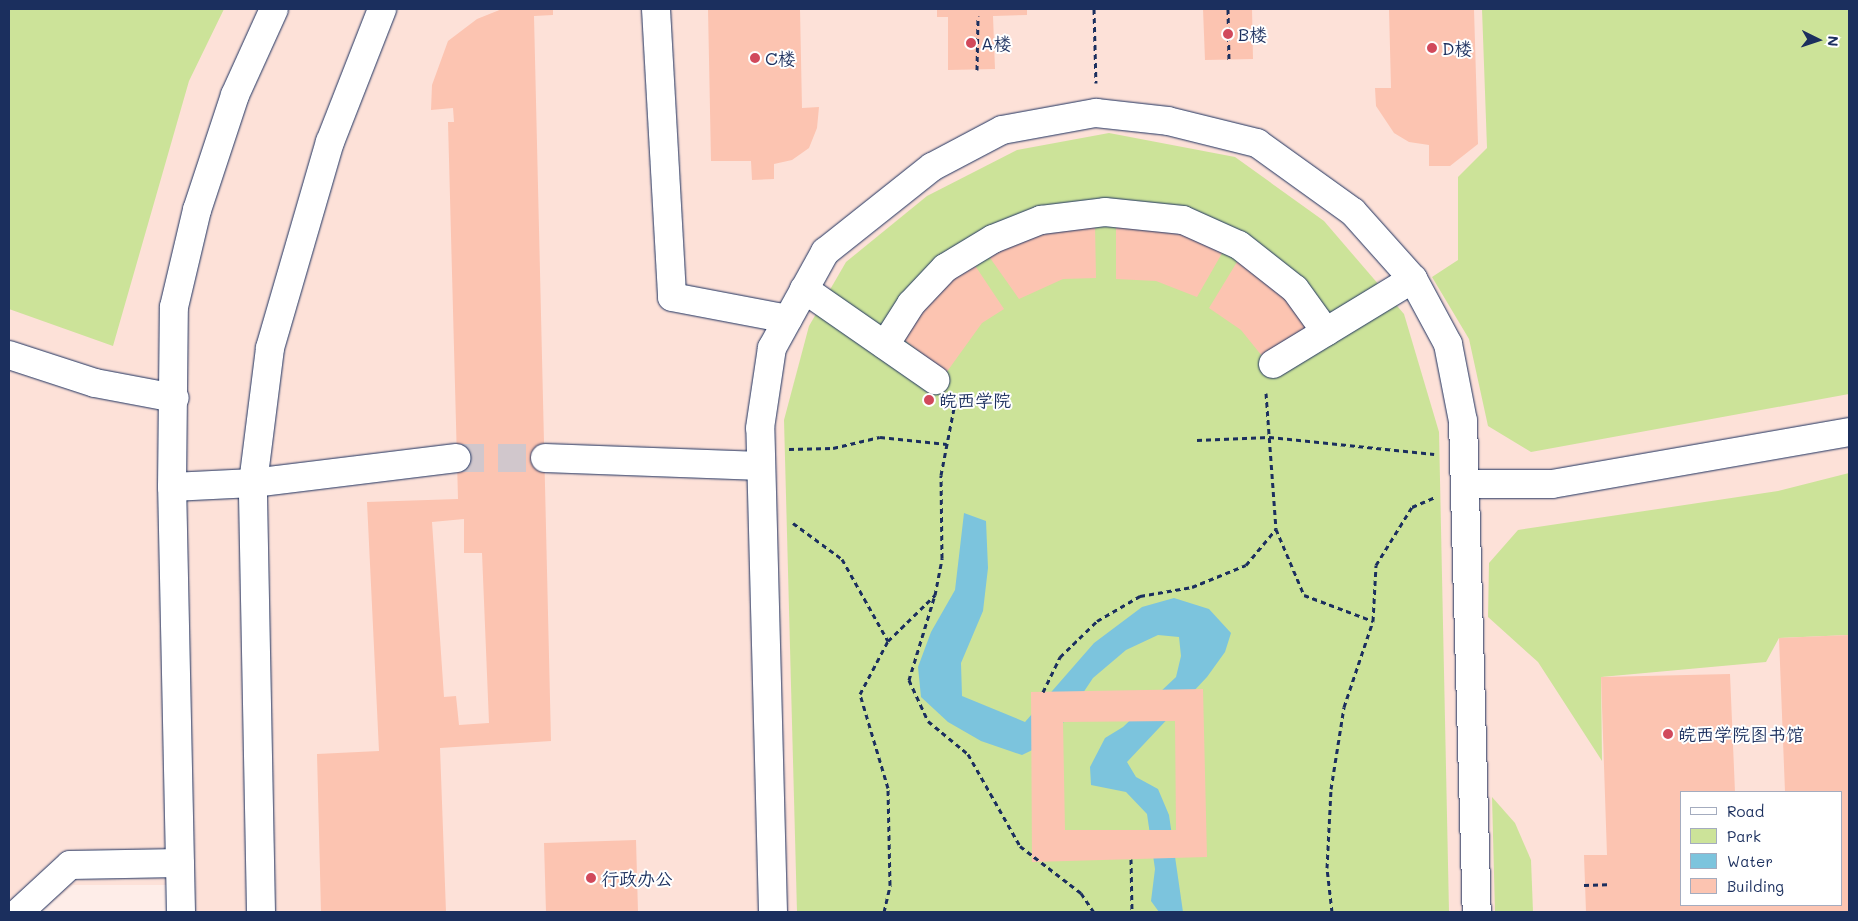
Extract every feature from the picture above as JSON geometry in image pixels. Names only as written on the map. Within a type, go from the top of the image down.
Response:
[{"type":"street","points":[[181,912],[172,486],[175,398],[174,307],[197,210],[235,95],[274,9]]},
{"type":"street","points":[[261,912],[253,483],[270,348],[330,142],[382,9]]},
{"type":"street","points":[[656,9],[672,297],[788,319]]},
{"type":"street","points":[[773,912],[761,458],[772,348],[825,252],[932,167],[1002,130],[1096,113],[1168,121],[1257,143],[1353,212],[1413,279],[1448,344],[1463,422],[1477,912]]},
{"type":"street","points":[[885,345],[911,304],[945,268],[994,238],[1041,220],[1105,212],[1183,220],[1239,245],[1296,289],[1326,332]]},
{"type":"street","points":[[1272,364],[1413,279]]},
{"type":"street","points":[[804,289],[935,380]]},
{"type":"street","points":[[9,355],[95,383],[175,398]]},
{"type":"street","points":[[1465,472],[1552,484],[1849,432]]},
{"type":"street","points":[[172,486],[253,483],[456,458]]},
{"type":"street","points":[[545,458],[761,458]]},
{"type":"street","points":[[19,912],[70,865],[180,863]]},
{"type":"path","points":[[1094,9],[1096,113]]},
{"type":"path","points":[[1228,9],[1229,60]]},
{"type":"path","points":[[977,70],[978,16]]},
{"type":"path","points":[[1272,364],[1266,386],[1276,529],[1304,595],[1373,621]]},
{"type":"path","points":[[935,380],[956,398],[940,476],[942,558],[935,595],[909,680],[928,720],[968,754],[1020,846],[1081,893],[1094,912]]},
{"type":"path","points":[[1197,440],[1270,437],[1333,446],[1398,447],[1465,472]]},
{"type":"path","points":[[761,458],[833,448],[880,438],[947,444]]},
{"type":"path","points":[[1332,912],[1327,868],[1331,789],[1344,707],[1373,621],[1376,565],[1412,507],[1465,472]]},
{"type":"path","points":[[762,500],[842,559],[888,641]]},
{"type":"path","points":[[1043,692],[1060,657],[1097,621],[1140,596],[1192,587],[1246,565],[1276,529]]},
{"type":"path","points":[[884,912],[890,885],[888,788],[860,694],[888,641],[935,595]]},
{"type":"path","points":[[1131,860],[1132,912]]},
{"type":"path","points":[[1584,885],[1608,884]]},
{"type":"shaded area","name":"皖西学院","points":[[9,9],[1849,9],[1849,912],[167,912],[167,885],[73,885],[41,912],[9,912]]},
{"type":"green space","points":[[9,9],[224,9],[189,81],[113,346],[9,309]]},
{"type":"green space","points":[[1482,9],[1849,9],[1849,394],[1531,452],[1488,426],[1469,339],[1432,277],[1458,260],[1458,177],[1487,148]]},
{"type":"green space","points":[[1109,133],[1235,157],[1324,221],[1404,314],[1439,432],[1449,912],[797,912],[784,420],[809,326],[846,262],[927,196],[1017,150]]},
{"type":"green space","points":[[1849,473],[1849,635],[1779,638],[1766,662],[1601,677],[1602,761],[1538,662],[1488,617],[1489,563],[1518,530],[1778,491]]},
{"type":"green space","points":[[1492,797],[1515,823],[1531,860],[1533,912],[1495,912]]},
{"type":"water","points":[[964,513],[986,521],[988,568],[983,611],[961,663],[962,696],[1025,722],[1094,643],[1142,607],[1174,598],[1209,609],[1231,633],[1225,652],[1207,677],[1127,762],[1136,777],[1158,789],[1169,815],[1183,912],[1159,912],[1151,901],[1155,869],[1147,814],[1126,792],[1091,785],[1090,767],[1105,738],[1123,727],[1176,677],[1181,656],[1179,637],[1158,635],[1126,650],[1093,678],[1051,741],[1022,755],[981,741],[948,722],[921,697],[918,667],[931,632],[955,590]]},
{"type":"building","points":[[502,9],[553,9],[553,15],[534,16],[551,741],[440,748],[446,912],[321,912],[317,754],[379,751],[367,502],[458,499],[448,122],[454,122],[453,108],[431,110],[432,85],[448,41],[477,19]],"holes":[[[464,519],[464,553],[482,553],[489,723],[459,725],[456,696],[444,697],[432,522]]]},
{"type":"building","name":"C楼","points":[[708,9],[800,9],[802,108],[819,107],[817,128],[809,148],[792,160],[774,164],[774,179],[752,180],[751,161],[711,161]]},
{"type":"building","name":"A楼","points":[[937,9],[1027,9],[1027,15],[993,16],[995,69],[948,70],[948,17],[937,17]]},
{"type":"building","name":"B楼","points":[[1203,9],[1252,9],[1253,59],[1205,60]]},
{"type":"building","name":"D楼","points":[[1389,9],[1474,9],[1478,144],[1450,166],[1429,166],[1429,145],[1409,142],[1394,133],[1376,106],[1375,88],[1391,88]]},
{"type":"building","points":[[1116,222],[1188,232],[1225,248],[1197,297],[1156,281],[1116,279]]},
{"type":"building","points":[[1095,224],[1096,278],[1063,279],[1019,299],[988,255],[1017,238]]},
{"type":"building","points":[[1240,257],[1265,274],[1313,328],[1262,356],[1241,330],[1209,308]]},
{"type":"building","points":[[972,261],[1004,309],[982,323],[946,373],[903,339],[945,280]]},
{"type":"building","name":"皖西学院图书馆","points":[[1849,635],[1849,912],[1586,912],[1584,855],[1607,855],[1601,677],[1730,674],[1735,791],[1680,791],[1680,906],[1843,906],[1843,791],[1785,791],[1779,638]]},
{"type":"building","points":[[1203,689],[1207,857],[1032,862],[1031,692]],"holes":[[[1175,721],[1176,830],[1065,830],[1063,722]]]},
{"type":"building","name":"行政办公","points":[[636,840],[638,912],[546,912],[544,843]]},
{"type":"tunnel","points":[[456,458],[545,458]]},
{"type":"place","name":"B楼","points":[[1228,34]]},
{"type":"place","name":"A楼","points":[[971,43]]},
{"type":"place","name":"D楼","points":[[1432,48]]},
{"type":"place","name":"C楼","points":[[755,58]]},
{"type":"place","name":"皖西学院","points":[[929,400]]},
{"type":"place","name":"皖西学院图书馆","points":[[1668,734]]},
{"type":"place","name":"行政办公","points":[[591,878]]}]
